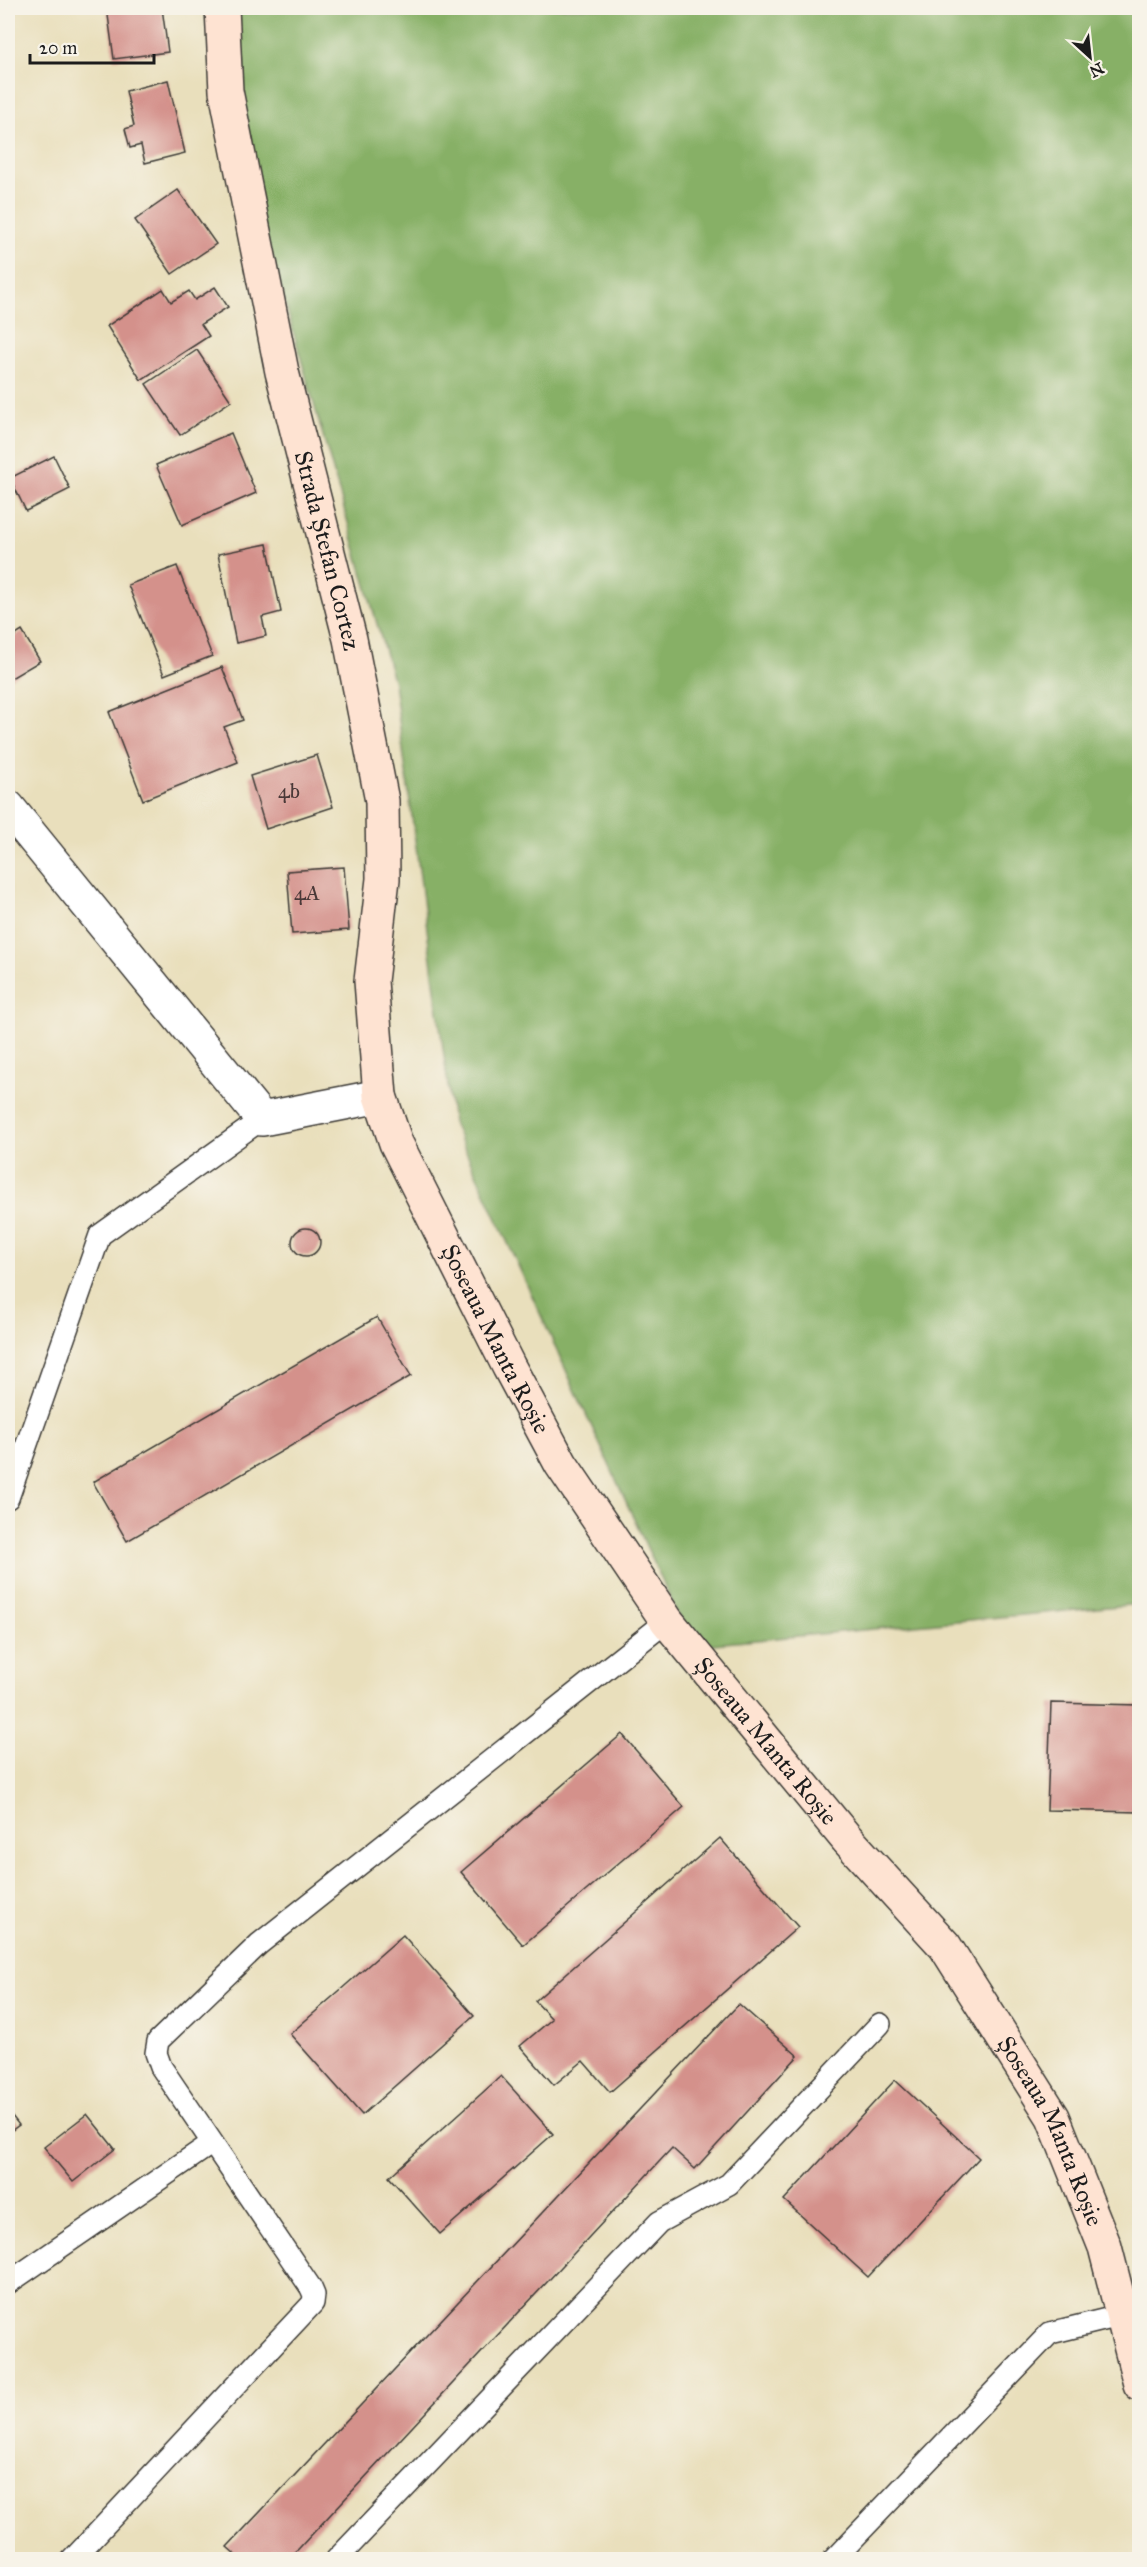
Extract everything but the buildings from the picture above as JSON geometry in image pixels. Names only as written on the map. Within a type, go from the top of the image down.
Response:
[{"type":"street","name":"Strada Ștefan Cortez","points":[[222,8],[226,91],[280,360],[350,639],[382,801],[383,879],[371,981],[380,1096]]},
{"type":"street","points":[[8,807],[262,1119],[380,1096]]},
{"type":"street","name":"Șoseaua Manta Roșie","points":[[380,1096],[396,1143],[509,1368],[561,1464],[667,1621],[847,1839],[945,1946],[1053,2118],[1131,2314],[1140,2384]]},
{"type":"lane","points":[[8,1498],[100,1234],[262,1119]]},
{"type":"lane","points":[[72,2559],[313,2302],[314,2295],[310,2288],[160,2067],[156,2053],[158,2041],[259,1944],[667,1621]]},
{"type":"lane","points":[[336,2559],[658,2222],[729,2184],[880,2024]]},
{"type":"lane","points":[[8,2283],[212,2143]]},
{"type":"lane","points":[[833,2559],[1050,2333],[1131,2314]]},
{"type":"green space","points":[[222,8],[1139,8],[1139,1604],[692,1646],[453,1123],[394,683],[223,87]]}]
